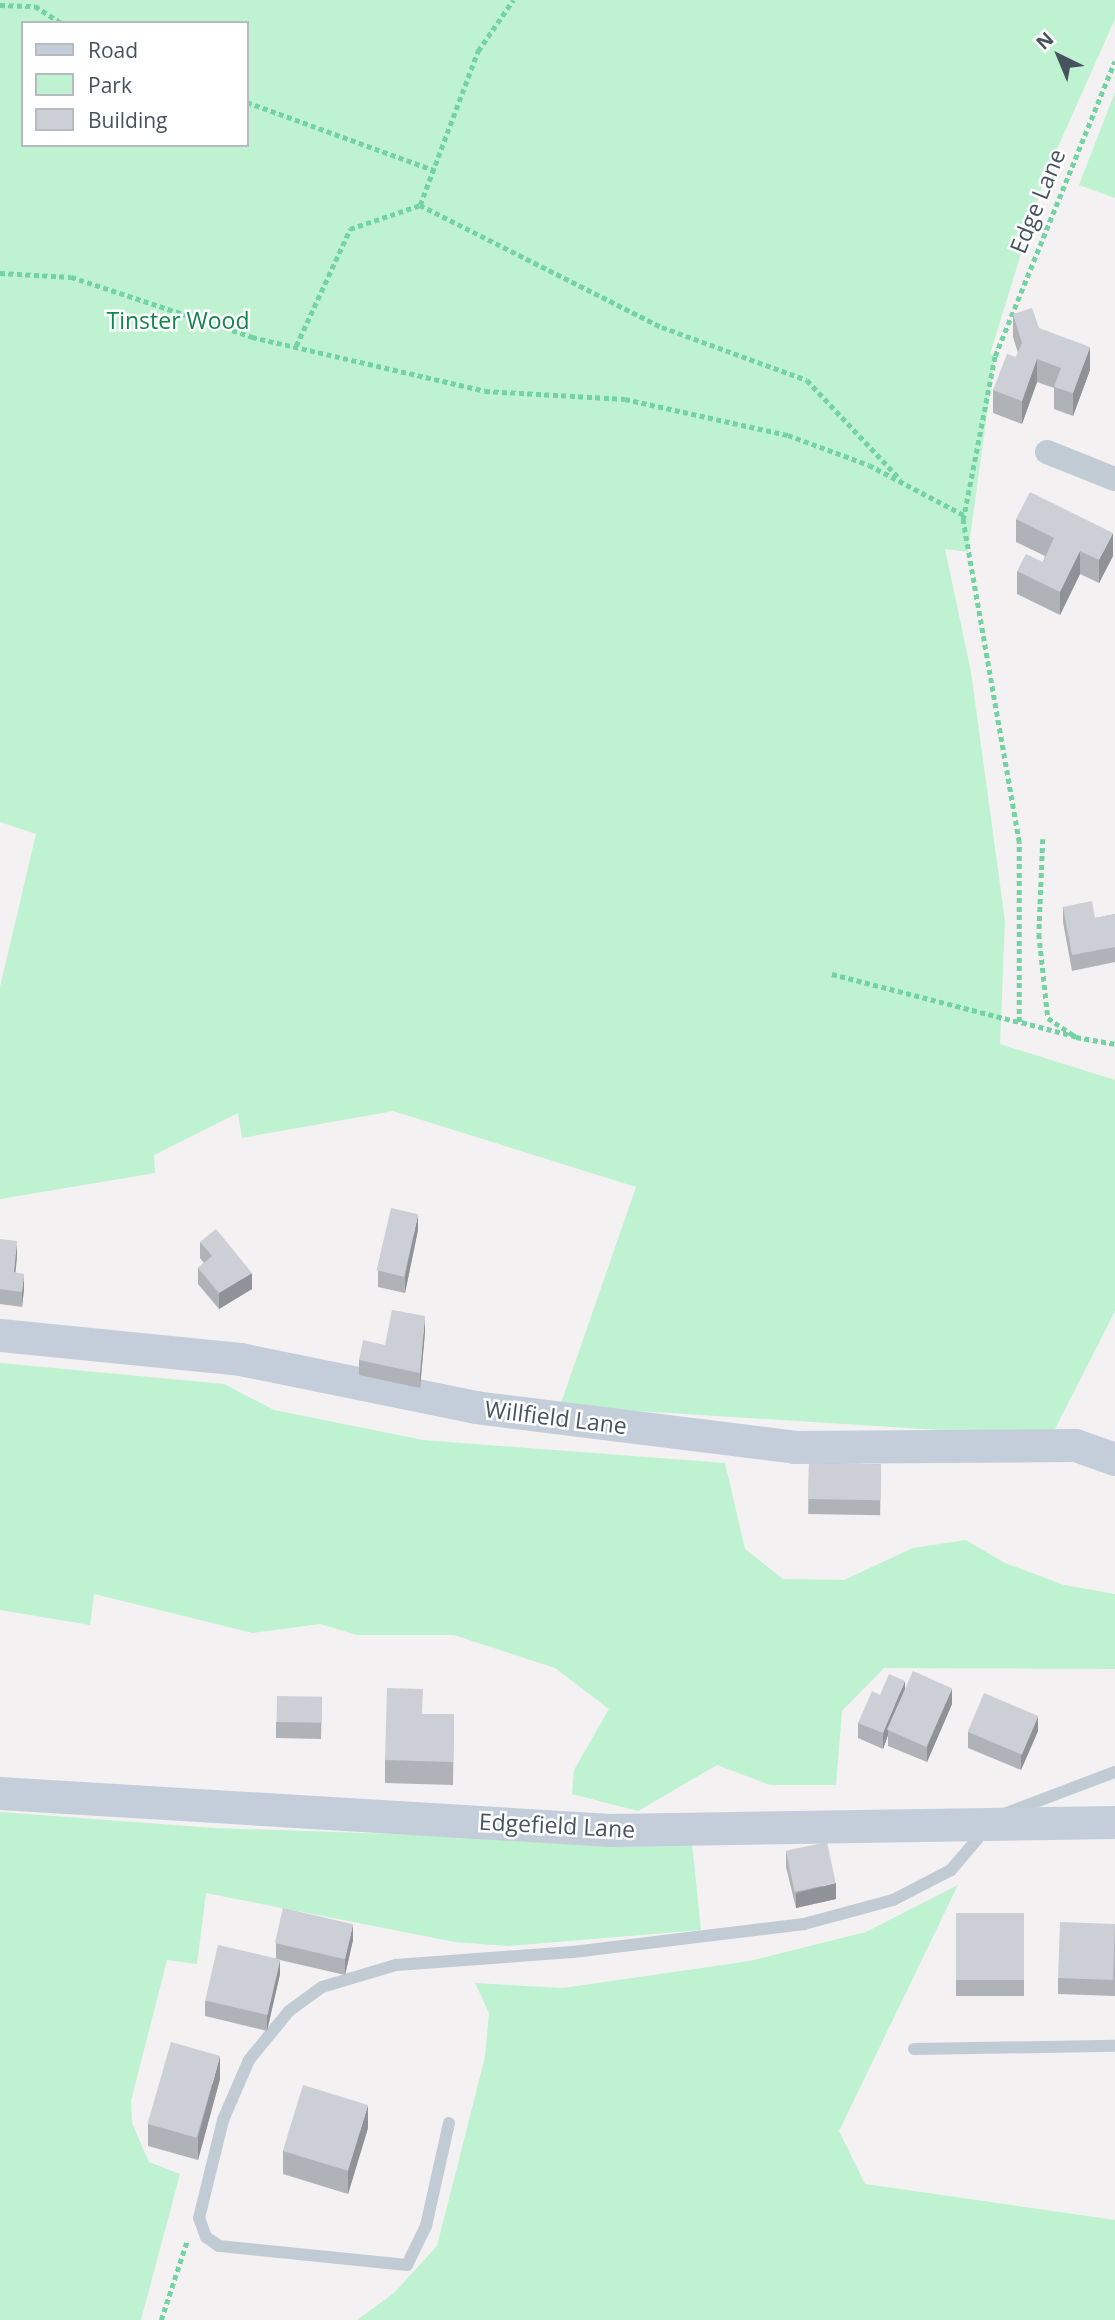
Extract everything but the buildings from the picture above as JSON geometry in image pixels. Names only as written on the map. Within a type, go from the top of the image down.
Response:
[{"type":"street","points":[[1047,452],[1115,479]]},
{"type":"street","name":"Willfield Lane","points":[[0,1335],[240,1359],[475,1408],[794,1447],[1074,1445],[1115,1459]]},
{"type":"street","name":"Edgefield Lane","points":[[0,1793],[610,1830],[1115,1822]]},
{"type":"lane","points":[[449,2123],[426,2226],[407,2265],[219,2246],[206,2236],[199,2218],[223,2120],[249,2060],[289,2011],[322,1987],[396,1965],[573,1952],[804,1924],[893,1900],[951,1870],[989,1824],[1033,1800],[1115,1772]]},
{"type":"lane","points":[[914,2049],[1115,2046]]},
{"type":"path","points":[[296,346],[350,229],[420,205],[437,172],[478,51],[513,0]]},
{"type":"path","points":[[0,5],[35,6],[58,21]]},
{"type":"path","name":"Edge Lane","points":[[964,515],[995,356],[1115,61]]},
{"type":"path","points":[[248,102],[437,172]]},
{"type":"path","points":[[420,205],[662,327],[807,380],[906,484]]},
{"type":"path","points":[[0,274],[71,277],[296,346],[485,391],[625,399],[788,435],[906,484],[964,515],[1019,842],[1019,1022]]},
{"type":"path","points":[[1043,839],[1041,982],[1048,1018],[1076,1037]]},
{"type":"path","points":[[831,974],[1076,1037],[1115,1044]]},
{"type":"path","points":[[161,2320],[180,2253],[199,2218]]},
{"type":"green space","name":"Tinster Wood","points":[[0,0],[1115,0],[1115,19],[1045,176],[990,354],[995,356],[968,552],[945,549],[971,672],[1005,921],[1000,1044],[1115,1080],[1115,1311],[1051,1437],[560,1406],[636,1187],[393,1111],[242,1138],[238,1113],[154,1155],[155,1173],[0,1199],[0,987],[36,834],[0,822]]},
{"type":"green space","points":[[1115,92],[1115,198],[1079,185]]},
{"type":"green space","points":[[0,1363],[224,1384],[274,1410],[423,1440],[725,1463],[745,1549],[783,1579],[844,1580],[913,1548],[966,1540],[1005,1563],[1064,1585],[1115,1594],[1115,1669],[884,1668],[842,1711],[836,1785],[770,1785],[717,1765],[638,1811],[572,1794],[574,1770],[609,1709],[555,1668],[454,1635],[357,1635],[320,1624],[253,1633],[94,1594],[90,1625],[0,1610]]},
{"type":"green space","points":[[0,1812],[214,1828],[692,1844],[701,1930],[508,1946],[455,1942],[206,1893],[197,1964],[167,1960],[131,2101],[132,2123],[149,2162],[180,2174],[141,2320],[0,2320]]},
{"type":"green space","points":[[958,1885],[839,2131],[865,2184],[1115,2220],[1115,2320],[357,2320],[394,2293],[437,2246],[485,2057],[489,2013],[475,1983],[563,1988],[750,1961],[866,1932]]}]
